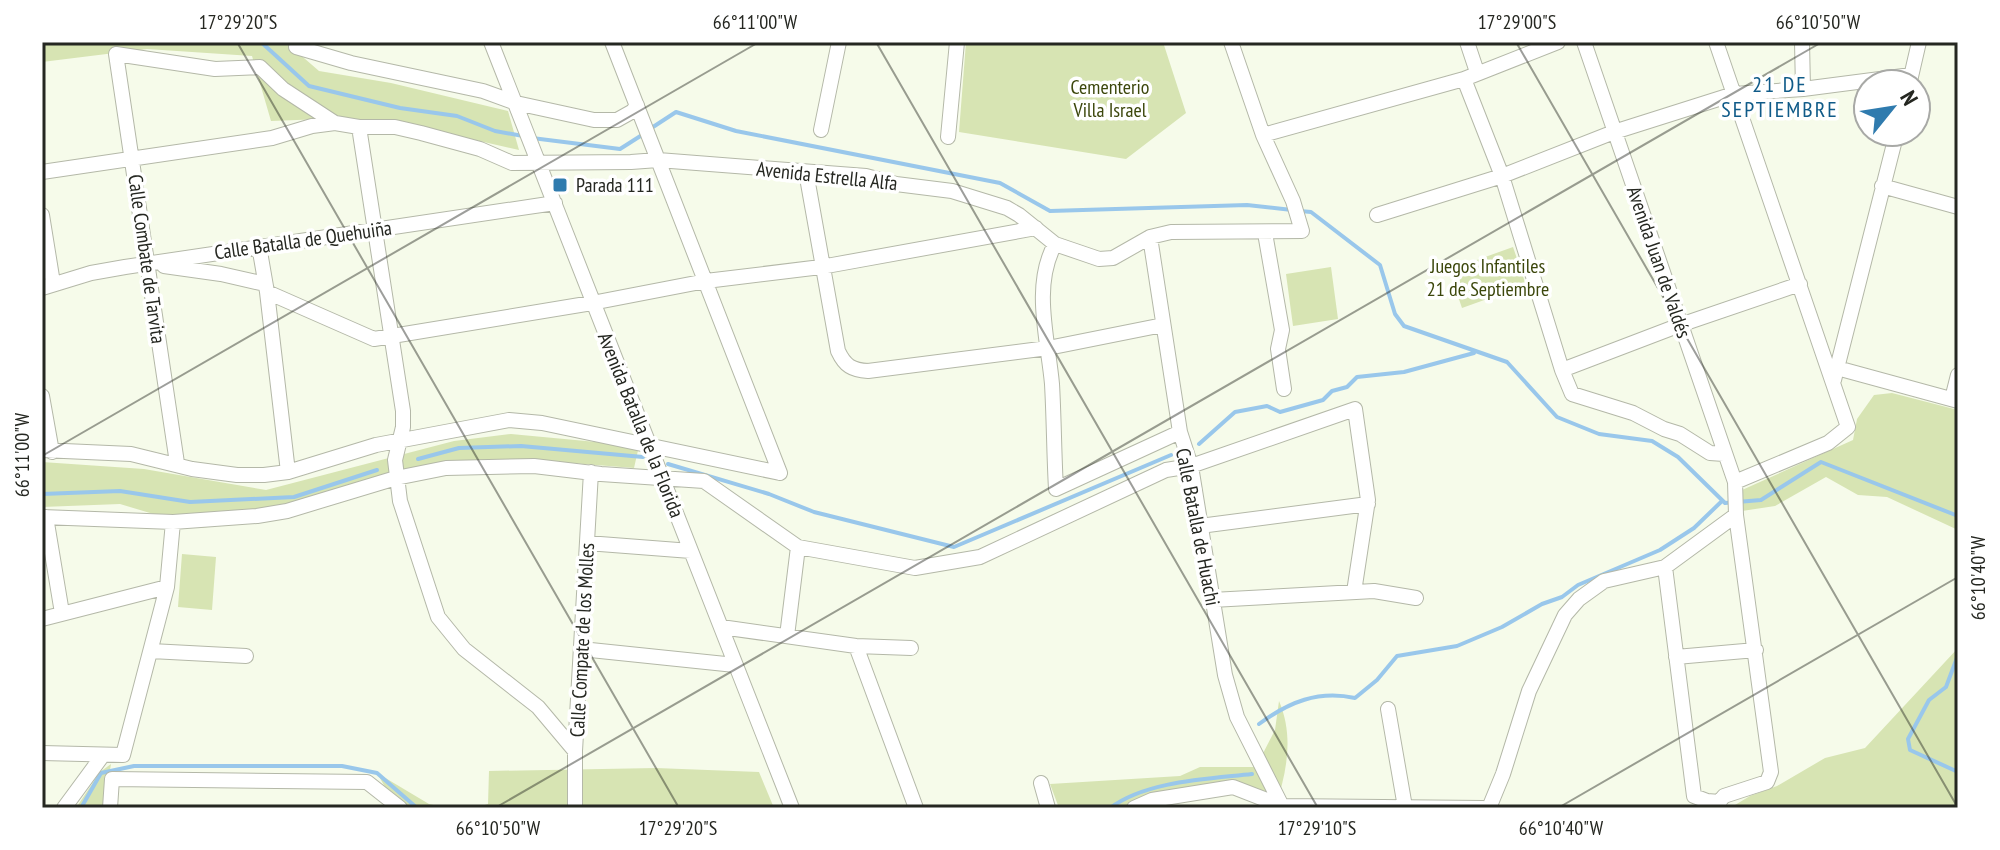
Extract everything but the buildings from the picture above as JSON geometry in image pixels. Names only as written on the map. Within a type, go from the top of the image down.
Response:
[{"type":"street","name":"Avenida Batalla de la Florida","points":[[491,42],[792,808]]},
{"type":"street","points":[[42,396],[47,451],[131,454],[192,469],[237,475],[288,472],[348,453],[509,420],[542,423],[780,473],[612,42]]},
{"type":"street","points":[[821,130],[839,42]]},
{"type":"street","points":[[948,137],[957,42]]},
{"type":"street","points":[[1231,42],[1263,135],[1470,76],[1558,42]]},
{"type":"street","points":[[1467,42],[1470,76],[1572,394],[1633,413],[1680,434],[1710,453],[1724,454]]},
{"type":"street","name":"Avenida Juan de Valdés","points":[[1584,42],[1735,482],[1736,515],[1771,778],[1724,796],[1717,805]]},
{"type":"street","points":[[1716,42],[1800,284],[1836,374],[1848,427],[1828,443],[1735,482]]},
{"type":"street","points":[[1802,42],[1803,89]]},
{"type":"street","points":[[1913,68],[1919,42]]},
{"type":"street","points":[[296,47],[351,63],[483,91],[516,103],[608,121],[625,116],[637,105]]},
{"type":"street","name":"Calle Combate de Tarvita","points":[[177,463],[116,54],[215,69],[260,67],[283,89],[335,123]]},
{"type":"street","points":[[1377,215],[1502,176],[1614,132],[1734,94],[1852,84]]},
{"type":"street","points":[[42,172],[272,138],[312,126],[335,123]]},
{"type":"street","name":"Avenida Estrella Alfa","points":[[335,123],[395,127],[480,149],[512,163],[540,165],[658,160],[866,176],[896,184],[952,191],[1007,208],[1055,244],[1091,257],[1113,258],[1150,237],[1171,232],[1265,233],[1300,225],[1263,135]]},
{"type":"street","points":[[359,127],[403,411],[395,460],[396,478],[400,501],[438,617],[464,649],[538,707],[575,751]]},
{"type":"street","points":[[1836,374],[1893,148]]},
{"type":"street","points":[[806,172],[838,351],[844,362],[855,370],[868,371],[1048,348],[1163,325]]},
{"type":"street","points":[[1882,186],[1958,207]]},
{"type":"street","name":"Calle Batalla de Quehuiña","points":[[48,286],[91,273],[555,203]]},
{"type":"street","points":[[42,215],[48,286]]},
{"type":"street","points":[[148,264],[221,274],[266,288],[374,339],[706,281],[821,267],[1036,228]]},
{"type":"street","points":[[1265,233],[1282,330],[1278,349],[1284,389]]},
{"type":"street","name":"Calle Batalla de Huachi","points":[[1150,237],[1180,432],[1191,466],[1225,675],[1237,717],[1282,807]]},
{"type":"street","points":[[1055,244],[1046,260],[1044,285],[1056,489],[1180,432]]},
{"type":"street","points":[[259,246],[288,472]]},
{"type":"street","points":[[1562,370],[1800,284]]},
{"type":"street","points":[[1836,374],[1955,400],[1958,375]]},
{"type":"street","points":[[62,613],[44,517],[173,522],[287,511],[396,478],[446,468],[534,466],[704,481],[798,547],[915,568],[980,557],[1166,470],[1191,466],[1355,409],[1368,504],[1354,592]]},
{"type":"street","name":"Calle Compate de los Molles","points":[[575,808],[575,751],[591,472]]},
{"type":"street","points":[[1200,526],[1368,504]]},
{"type":"street","points":[[1489,808],[1529,691],[1565,615],[1579,599],[1604,581],[1665,567],[1736,515]]},
{"type":"street","points":[[42,753],[123,755],[167,587],[173,522]]},
{"type":"street","points":[[587,543],[691,551]]},
{"type":"street","points":[[787,636],[798,547]]},
{"type":"street","points":[[1665,567],[1694,796],[1717,805]]},
{"type":"street","points":[[42,619],[167,587]]},
{"type":"street","points":[[1212,600],[1374,591],[1416,598]]},
{"type":"street","points":[[721,627],[856,646],[911,648]]},
{"type":"street","points":[[856,646],[916,808]]},
{"type":"street","points":[[581,649],[735,665]]},
{"type":"street","points":[[1676,657],[1756,650]]},
{"type":"street","points":[[151,651],[246,656]]},
{"type":"street","points":[[1388,709],[1405,807]]},
{"type":"street","points":[[64,808],[103,755]]},
{"type":"street","points":[[110,808],[112,779],[367,782],[400,808]]},
{"type":"street","points":[[1041,783],[1048,808]]},
{"type":"street","points":[[1134,808],[1152,800],[1233,787],[1282,807],[1483,808]]},
{"type":"green space","points":[[42,42],[288,42],[319,71],[391,83],[508,111],[519,150],[414,126],[349,118],[271,121],[252,56],[147,49],[42,62]]},
{"type":"green space","name":"Cementerio Villa Israel","points":[[966,42],[1163,42],[1186,113],[1126,159],[959,132]]},
{"type":"green space","name":"Juegos Infantiles 21 de Septiembre","points":[[1513,247],[1526,285],[1462,308],[1449,270]]},
{"type":"green space","points":[[1331,267],[1338,319],[1293,326],[1286,274]]},
{"type":"green space","points":[[1892,393],[1958,410],[1958,530],[1887,497],[1858,495],[1826,477],[1775,506],[1742,511],[1742,490],[1853,440],[1857,419],[1874,395]]},
{"type":"green space","points":[[511,434],[639,446],[634,468],[521,459],[459,461],[280,518],[200,528],[120,504],[42,507],[42,462],[144,469],[266,490],[454,441]]},
{"type":"green space","points":[[182,554],[216,557],[212,610],[178,607]]},
{"type":"green space","points":[[1958,648],[1958,808],[1730,808],[1777,786],[1825,758],[1865,748]]},
{"type":"green space","points":[[1279,701],[1286,727],[1287,754],[1275,808],[1230,785],[1158,808],[1059,808],[1050,784],[1180,776],[1200,767],[1256,767],[1275,730]]},
{"type":"green space","points":[[111,764],[104,808],[76,808],[100,772]]},
{"type":"green space","points":[[656,768],[759,772],[774,808],[475,808],[488,804],[489,771]]},
{"type":"green space","points":[[377,773],[429,804],[447,808],[397,808]]},
{"type":"waterway","points":[[261,42],[309,86],[400,108],[457,116],[495,131],[523,136]]},
{"type":"waterway","points":[[653,127],[676,112],[736,131],[1000,183],[1050,211],[1247,205],[1292,210]]},
{"type":"waterway","points":[[532,138],[620,149],[642,135]]},
{"type":"waterway","points":[[1300,211],[1311,212],[1380,265],[1395,314],[1404,326],[1507,362],[1557,417],[1599,434],[1652,441],[1678,457],[1725,503],[1761,500],[1821,462],[1958,516]]},
{"type":"waterway","points":[[1199,444],[1235,412],[1267,406],[1280,412],[1323,400],[1332,391],[1347,387],[1357,377],[1404,372],[1474,353]]},
{"type":"waterway","points":[[418,459],[459,448],[521,446],[643,457]]},
{"type":"waterway","points":[[668,464],[769,494],[814,512],[954,547],[1171,455]]},
{"type":"waterway","points":[[42,494],[120,491],[190,502],[294,497],[377,470]]},
{"type":"waterway","points":[[1259,724],[1304,700],[1329,696],[1355,698],[1377,680],[1397,656],[1457,646],[1502,627],[1542,604],[1562,597],[1578,585],[1660,550],[1694,528],[1722,501]]},
{"type":"waterway","points":[[1958,655],[1946,687],[1929,700],[1908,739],[1910,750],[1958,772]]},
{"type":"waterway","points":[[81,808],[101,773],[134,766],[342,766],[377,773],[417,808]]},
{"type":"waterway","points":[[1110,808],[1141,792],[1159,787],[1252,774]]},
{"type":"place","name":"Parada 111","points":[[560,185]]},
{"type":"district","name":"21 DE SEPTIEMBRE","points":[[1780,96]]}]
